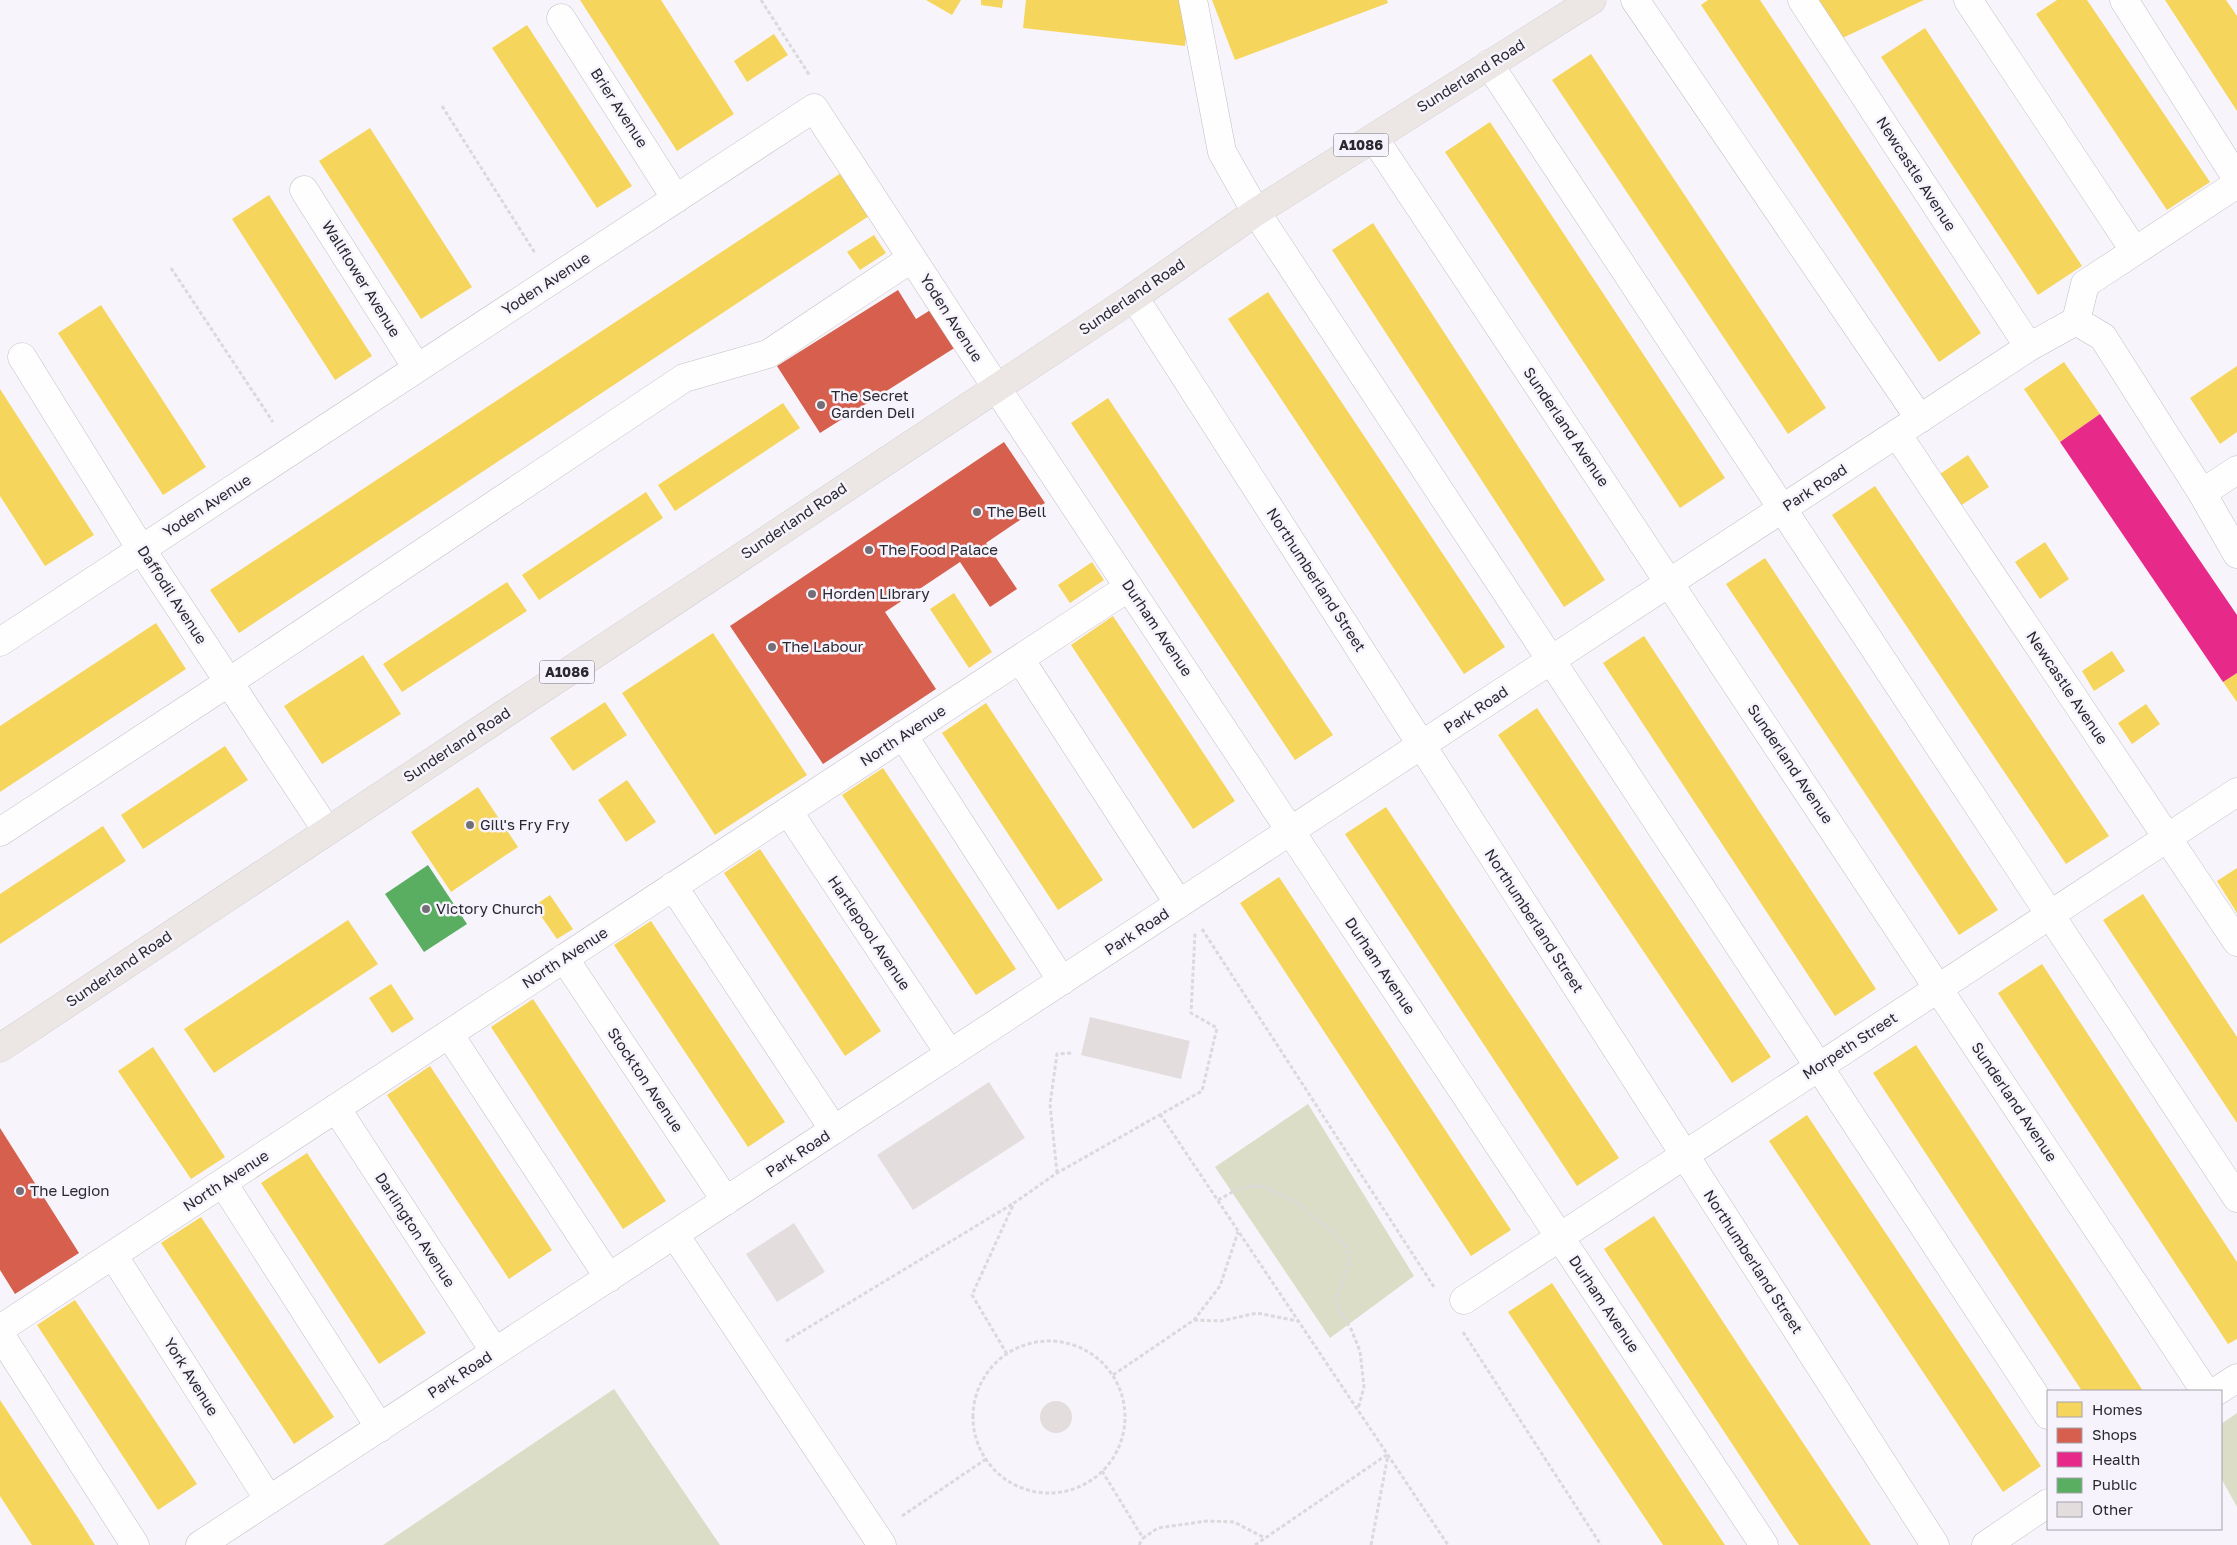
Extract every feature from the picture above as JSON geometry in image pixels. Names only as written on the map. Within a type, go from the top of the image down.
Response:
[{"type":"main road","name":"Sunderland Road","points":[[0,1048],[1134,297],[1256,212],[1592,0]]},
{"type":"street","points":[[1193,0],[1222,152],[1256,212],[2047,1413]]},
{"type":"street","points":[[1635,0],[1920,419]]},
{"type":"street","name":"Newcastle Avenue","points":[[1802,0],[2029,347]]},
{"type":"street","points":[[1968,0],[2134,250]]},
{"type":"street","points":[[2124,0],[2237,179]]},
{"type":"street","name":"Brier Avenue","points":[[561,18],[676,199]]},
{"type":"street","points":[[1489,64],[2237,1198]]},
{"type":"street","name":"Yoden Avenue","points":[[0,642],[814,108],[996,387]]},
{"type":"street","name":"Sunderland Avenue","points":[[1374,138],[2205,1390]]},
{"type":"street","points":[[2237,184],[2085,284],[2076,321],[2102,337],[2202,493],[2237,554]]},
{"type":"street","name":"Wallflower Avenue","points":[[304,190],[417,368]]},
{"type":"street","points":[[0,832],[229,682],[684,378],[768,354],[912,258]]},
{"type":"street","name":"Northumberland Street","points":[[1134,297],[1935,1545]]},
{"type":"street","name":"Park Road","points":[[200,1545],[1062,981],[1190,905],[1290,831],[2029,347],[2076,321]]},
{"type":"street","name":"Daffodil Avenue","points":[[22,357],[141,549],[327,831]]},
{"type":"street","name":"Durham Avenue","points":[[996,387],[1764,1545]]},
{"type":"street","name":"Newcastle Avenue","points":[[1898,434],[2237,942]]},
{"type":"street","points":[[2202,493],[2237,470]]},
{"type":"street","name":"North Avenue","points":[[0,1329],[1129,587]]},
{"type":"street","points":[[1020,659],[1190,905]]},
{"type":"street","points":[[903,735],[1062,981]]},
{"type":"street","name":"Morpeth Street","points":[[1461,1313],[1560,1237],[2237,792]]},
{"type":"street","name":"Hartlepool Avenue","points":[[788,811],[950,1054]]},
{"type":"street","points":[[673,886],[834,1130]]},
{"type":"street","name":"Stockton Avenue","points":[[564,958],[726,1201]]},
{"type":"street","points":[[449,1034],[609,1278]]},
{"type":"street","name":"Darlington Avenue","points":[[336,1108],[495,1352]]},
{"type":"street","points":[[223,1183],[380,1428]]},
{"type":"street","points":[[674,1235],[879,1540]]},
{"type":"street","name":"York Avenue","points":[[113,1255],[269,1500]]},
{"type":"street","points":[[0,1334],[135,1545]]},
{"type":"street","points":[[2219,1390],[2237,1378]]},
{"type":"street","points":[[1986,1545],[2047,1505]]},
{"type":"path","points":[[761,0],[812,78],[814,108]]},
{"type":"path","points":[[442,106],[552,280]]},
{"type":"path","points":[[171,268],[292,450]]},
{"type":"path","points":[[758,1358],[1014,1203],[1057,1173],[1202,1091],[1217,1028],[1191,1013],[1190,905]]},
{"type":"path","points":[[1190,905],[1438,1293]]},
{"type":"path","points":[[1057,1173],[1050,1104],[1057,1054],[1073,1053]]},
{"type":"path","points":[[1160,1114],[1448,1545]]},
{"type":"path","points":[[1218,1200],[1238,1189],[1259,1185],[1291,1199],[1333,1232],[1348,1249],[1349,1266],[1336,1297],[1338,1308],[1352,1329],[1360,1351],[1364,1387],[1358,1410]]},
{"type":"path","points":[[1007,1354],[972,1296],[1014,1203]]},
{"type":"path","points":[[1112,1375],[1194,1320],[1220,1286],[1238,1231]]},
{"type":"path","points":[[1194,1320],[1222,1321],[1256,1313],[1299,1321]]},
{"type":"path","points":[[1461,1313],[1601,1545]]},
{"type":"path","points":[[1044,1341],[1064,1342],[1083,1348],[1099,1360],[1112,1375],[1121,1392],[1125,1412],[1124,1432],[1118,1450],[1102,1472],[1092,1480],[1074,1489],[1054,1493],[1034,1492],[1016,1485],[999,1474],[986,1459],[978,1441],[975,1428],[975,1402],[982,1383],[992,1367],[1007,1354],[1025,1345],[1044,1341]]},
{"type":"path","points":[[1255,1545],[1388,1454]]},
{"type":"path","points":[[1371,1545],[1388,1454]]},
{"type":"path","points":[[879,1540],[986,1459]]},
{"type":"path","points":[[1102,1472],[1143,1538]]},
{"type":"path","points":[[1139,1545],[1143,1538],[1158,1528],[1207,1521],[1234,1522],[1265,1538]]},
{"type":"green space","points":[[1308,1104],[1414,1276],[1330,1338],[1215,1167]]},
{"type":"green space","points":[[614,1389],[720,1545],[383,1545]]},
{"type":"green space","points":[[2237,1413],[2237,1507],[2222,1480],[2222,1423]]},
{"type":"building: Homes","points":[[580,0],[661,0],[734,114],[677,151]]},
{"type":"building: Homes","points":[[926,0],[961,0],[952,15]]},
{"type":"building: Homes","points":[[981,0],[1003,0],[1002,8],[981,5]]},
{"type":"building: Homes","points":[[1026,0],[1190,0],[1185,46],[1023,28]]},
{"type":"building: Homes","points":[[1212,0],[1387,0],[1388,3],[1235,60]]},
{"type":"building: Homes","points":[[1708,0],[1760,0],[1981,333],[1939,362],[1701,5]]},
{"type":"building: Homes","points":[[1819,0],[1924,0],[1838,40]]},
{"type":"building: Homes","points":[[2057,0],[2087,0],[2210,182],[2167,210],[2036,14]]},
{"type":"building: Homes","points":[[2165,0],[2226,0],[2237,16],[2237,111]]},
{"type":"building: Homes","points":[[527,25],[632,186],[597,208],[492,48]]},
{"type":"building: Homes","points":[[1925,28],[2082,266],[2038,295],[1881,57]]},
{"type":"building: Homes","points":[[774,34],[788,55],[747,82],[734,61]]},
{"type":"building: Homes","points":[[1591,54],[1826,408],[1788,434],[1552,80]]},
{"type":"building: Homes","points":[[1490,122],[1725,478],[1680,508],[1445,152]]},
{"type":"building: Homes","points":[[370,128],[472,287],[421,319],[319,161]]},
{"type":"building: Homes","points":[[841,173],[869,216],[239,633],[210,590]]},
{"type":"building: Homes","points":[[269,195],[372,356],[335,380],[232,219]]},
{"type":"building: Homes","points":[[1373,223],[1605,580],[1564,607],[1332,250]]},
{"type":"building: Homes","points":[[874,235],[886,253],[860,270],[847,252]]},
{"type":"building: Homes","points":[[1268,292],[1505,647],[1464,674],[1228,319]]},
{"type":"building: Homes","points":[[101,305],[206,467],[163,495],[58,333]]},
{"type":"building: Homes","points":[[2064,362],[2100,414],[2060,442],[2024,389]]},
{"type":"building: Homes","points":[[2237,366],[2237,432],[2220,444],[2190,398]]},
{"type":"building: Homes","points":[[0,389],[94,535],[45,566],[0,496]]},
{"type":"building: Homes","points":[[1108,398],[1333,735],[1295,760],[1071,423]]},
{"type":"building: Homes","points":[[783,403],[800,428],[675,511],[658,485]]},
{"type":"building: Homes","points":[[1968,455],[1989,487],[1957,508],[1937,476]]},
{"type":"building: Homes","points":[[1875,486],[2109,836],[2066,864],[1832,515]]},
{"type":"building: Homes","points":[[646,492],[663,518],[539,600],[522,575]]},
{"type":"building: Homes","points":[[2045,542],[2069,579],[2040,599],[2015,562]]},
{"type":"building: Homes","points":[[1765,558],[1998,910],[1959,935],[1726,584]]},
{"type":"building: Homes","points":[[1092,562],[1104,580],[1070,603],[1058,585]]},
{"type":"building: Homes","points":[[507,582],[527,611],[402,692],[383,664]]},
{"type":"building: Homes","points":[[954,593],[992,652],[969,668],[930,609]]},
{"type":"building: Homes","points":[[1113,616],[1235,801],[1193,829],[1071,645]]},
{"type":"building: Homes","points":[[156,623],[186,669],[0,792],[0,726]]},
{"type":"building: Homes","points":[[713,633],[807,775],[715,835],[622,693]]},
{"type":"building: Homes","points":[[1644,636],[1876,989],[1835,1016],[1603,663]]},
{"type":"building: Homes","points":[[2112,651],[2125,671],[2094,691],[2082,671]]},
{"type":"building: Homes","points":[[363,655],[401,714],[322,764],[284,706]]},
{"type":"building: Homes","points":[[2237,673],[2237,702],[2223,682]]},
{"type":"building: Homes","points":[[605,702],[627,735],[573,771],[550,738]]},
{"type":"building: Homes","points":[[986,703],[1103,880],[1058,910],[942,733]]},
{"type":"building: Homes","points":[[2146,704],[2160,724],[2132,744],[2118,723]]},
{"type":"building: Homes","points":[[1537,708],[1771,1057],[1732,1083],[1498,735]]},
{"type":"building: Homes","points":[[225,746],[248,780],[143,849],[121,815]]},
{"type":"building: Homes","points":[[883,768],[1016,969],[976,995],[842,795]]},
{"type":"building: Homes","points":[[627,780],[656,822],[626,842],[598,800]]},
{"type":"building: Homes","points":[[478,787],[518,847],[451,892],[411,832]]},
{"type":"building: Homes","points":[[1386,807],[1619,1158],[1577,1186],[1345,834]]},
{"type":"building: Homes","points":[[103,826],[126,861],[0,944],[0,894]]},
{"type":"building: Homes","points":[[760,849],[881,1031],[845,1056],[724,873]]},
{"type":"building: Homes","points":[[2237,868],[2237,913],[2217,881]]},
{"type":"building: Homes","points":[[1279,877],[1511,1230],[1471,1256],[1240,903]]},
{"type":"building: Homes","points":[[2143,894],[2237,1037],[2237,1123],[2103,920]]},
{"type":"building: Homes","points":[[550,895],[573,929],[557,939],[534,906]]},
{"type":"building: Homes","points":[[348,920],[378,964],[214,1073],[184,1029]]},
{"type":"building: Homes","points":[[651,921],[785,1122],[748,1147],[614,945]]},
{"type":"building: Homes","points":[[2042,964],[2237,1262],[2237,1339],[2228,1344],[1998,993]]},
{"type":"building: Homes","points":[[391,984],[414,1019],[392,1033],[369,998]]},
{"type":"building: Homes","points":[[533,999],[666,1201],[623,1229],[491,1027]]},
{"type":"building: Homes","points":[[1916,1045],[2142,1390],[2081,1390],[1873,1073]]},
{"type":"building: Homes","points":[[153,1047],[225,1157],[191,1179],[118,1071]]},
{"type":"building: Homes","points":[[430,1066],[552,1250],[509,1279],[387,1095]]},
{"type":"building: Homes","points":[[1807,1115],[2041,1466],[2003,1492],[1769,1141]]},
{"type":"building: Homes","points":[[307,1153],[426,1333],[379,1364],[261,1183]]},
{"type":"building: Homes","points":[[1654,1216],[1871,1545],[1799,1545],[1790,1532],[1604,1249]]},
{"type":"building: Homes","points":[[201,1217],[334,1417],[294,1444],[161,1243]]},
{"type":"building: Homes","points":[[1552,1283],[1725,1545],[1663,1545],[1508,1312]]},
{"type":"building: Homes","points":[[75,1300],[197,1484],[158,1510],[37,1325]]},
{"type":"building: Homes","points":[[0,1400],[95,1545],[32,1545],[0,1496]]},
{"type":"building: Shops","points":[[898,290],[916,319],[932,309],[956,347],[820,433],[777,366]]},
{"type":"building: Shops","points":[[1004,442],[1045,503],[986,543],[1017,589],[990,607],[960,562],[885,612],[936,689],[823,764],[730,626]]},
{"type":"building: Shops","name":"The Legion","points":[[0,1128],[79,1253],[15,1294],[0,1270]]},
{"type":"building: Health","points":[[2100,414],[2237,615],[2237,673],[2223,682],[2060,442]]},
{"type":"building: Public","name":"Victory Church","points":[[428,865],[467,924],[424,952],[385,894]]},
{"type":"building: Other","points":[[1090,1017],[1190,1041],[1181,1079],[1081,1055]]},
{"type":"building: Other","points":[[989,1082],[1025,1138],[913,1210],[877,1155]]},
{"type":"building: Other","points":[[794,1223],[825,1272],[777,1302],[746,1254]]},
{"type":"building: Other","points":[[1056,1401],[1062,1402],[1067,1406],[1071,1411],[1071,1423],[1067,1428],[1062,1432],[1056,1433],[1050,1432],[1045,1428],[1041,1423],[1040,1417],[1041,1411],[1045,1406],[1050,1402]]},
{"type":"place","name":"The Secret Garden Deli","points":[[821,405]]},
{"type":"place","name":"The Bell","points":[[977,512]]},
{"type":"place","name":"The Food Palace","points":[[869,550]]},
{"type":"place","name":"Horden Library","points":[[812,594]]},
{"type":"place","name":"The Labour","points":[[772,647]]},
{"type":"place","name":"Gill's Fry Fry","points":[[470,825]]},
{"type":"place","name":"Victory Church","points":[[426,909]]},
{"type":"place","name":"The Legion","points":[[20,1191]]}]
